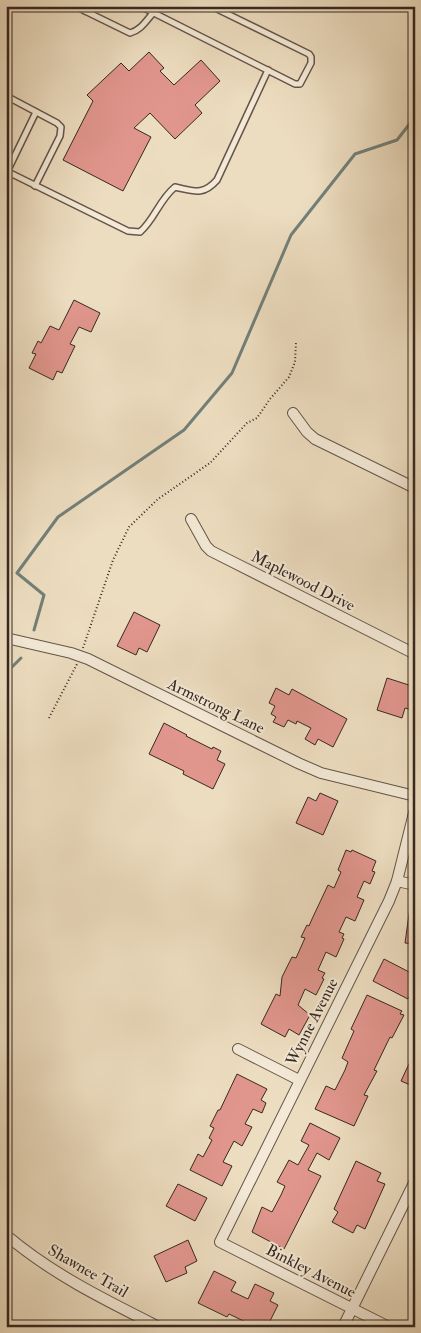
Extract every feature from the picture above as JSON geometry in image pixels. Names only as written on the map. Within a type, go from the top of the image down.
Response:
[{"type":"street","points":[[293,414],[307,432],[315,438],[415,488]]},
{"type":"street","name":"Maplewood Drive","points":[[191,519],[206,546],[211,551],[415,654]]},
{"type":"street","name":"Armstrong Lane","points":[[6,638],[80,656],[310,768],[333,776],[415,796]]},
{"type":"street","name":"Wynne Avenue","points":[[220,1242],[389,901],[411,841],[415,809]]},
{"type":"street","points":[[397,881],[415,885]]},
{"type":"street","points":[[238,1049],[299,1080]]},
{"type":"street","points":[[343,1327],[415,1181]]},
{"type":"street","name":"Shawnee Trail","points":[[6,1235],[34,1257],[85,1290],[159,1327]]},
{"type":"street","name":"Binkley Avenue","points":[[220,1242],[389,1327]]},
{"type":"lane","points":[[76,6],[86,8],[130,33],[142,27],[153,12]]},
{"type":"lane","points":[[140,6],[295,84],[300,84],[311,63],[311,57],[211,6]]},
{"type":"lane","points":[[36,112],[7,172],[128,231],[140,232],[148,225],[161,200],[175,187],[199,192],[210,188],[217,180],[268,70]]},
{"type":"lane","points":[[7,98],[57,123],[61,127],[60,136],[35,186]]},
{"type":"path","points":[[49,718],[75,669],[112,560],[130,527],[158,499],[210,463],[246,423],[257,418],[289,378],[295,362],[296,342]]},
{"type":"building","points":[[149,52],[164,68],[160,71],[174,85],[201,60],[220,81],[195,105],[202,113],[175,139],[150,113],[134,128],[151,137],[123,191],[63,160],[93,101],[87,95],[121,63],[129,71]]},
{"type":"building","points":[[74,300],[100,313],[91,332],[79,327],[70,344],[75,346],[62,373],[57,371],[53,380],[29,368],[36,354],[32,353],[38,341],[41,343],[50,326],[59,330]]},
{"type":"building","points":[[134,612],[160,625],[147,652],[139,648],[136,655],[117,646]]},
{"type":"building","points":[[387,678],[415,687],[415,711],[405,708],[402,718],[377,710]]},
{"type":"building","points":[[276,688],[289,695],[292,689],[347,719],[333,747],[318,739],[315,745],[305,739],[311,728],[297,721],[296,724],[288,720],[284,727],[273,722],[276,717],[271,714],[275,706],[269,703]]},
{"type":"building","points":[[164,723],[212,749],[213,747],[221,751],[217,760],[225,764],[213,789],[183,774],[184,771],[149,754]]},
{"type":"building","points":[[320,793],[338,801],[323,835],[296,823],[308,797],[316,801]]},
{"type":"building","points":[[346,850],[351,852],[352,850],[376,861],[372,871],[375,872],[370,884],[364,881],[357,897],[364,900],[355,921],[346,917],[339,932],[344,934],[342,938],[344,939],[336,957],[326,952],[318,970],[325,973],[322,978],[324,979],[316,995],[305,989],[298,1005],[310,1015],[299,1035],[289,1029],[285,1037],[261,1024],[276,994],[280,996],[282,977],[292,957],[296,958],[305,938],[301,937],[307,925],[309,926],[328,885],[334,888],[341,872],[338,870]]},
{"type":"building","points":[[410,907],[415,908],[415,944],[405,943]]},
{"type":"building","points":[[384,959],[415,975],[415,986],[408,999],[373,981]]},
{"type":"building","points":[[367,995],[402,1011],[400,1014],[404,1015],[392,1038],[390,1037],[374,1070],[377,1071],[364,1095],[368,1096],[354,1126],[315,1109],[326,1086],[335,1090],[345,1070],[348,1062],[342,1058],[354,1031],[351,1029]]},
{"type":"building","points":[[415,1051],[415,1087],[401,1081]]},
{"type":"building","points":[[237,1074],[267,1089],[261,1100],[266,1103],[262,1113],[253,1109],[245,1124],[252,1127],[242,1146],[234,1141],[223,1162],[232,1166],[222,1186],[190,1170],[198,1154],[203,1157],[212,1140],[209,1138],[214,1128],[210,1126],[218,1110],[220,1110]]},
{"type":"building","points":[[310,1123],[340,1138],[329,1160],[317,1153],[308,1170],[321,1176],[284,1249],[252,1232],[262,1207],[272,1212],[281,1195],[285,1186],[277,1182],[289,1160],[298,1165],[309,1145],[301,1141]]},
{"type":"building","points":[[356,1161],[381,1173],[377,1181],[385,1184],[365,1229],[357,1225],[353,1233],[332,1222],[338,1212],[334,1209]]},
{"type":"building","points":[[178,1184],[207,1198],[195,1221],[166,1206]]},
{"type":"building","points":[[188,1240],[197,1261],[185,1267],[187,1273],[166,1282],[154,1256]]},
{"type":"building","points":[[214,1271],[236,1282],[231,1291],[248,1299],[255,1284],[274,1293],[270,1301],[278,1305],[267,1327],[256,1327],[229,1314],[227,1317],[198,1303]]},
{"type":"waterway","points":[[34,630],[44,595],[17,573],[58,517],[184,430],[232,373],[291,235],[355,154],[397,140],[415,117]]},
{"type":"waterway","points":[[6,673],[21,658]]}]
